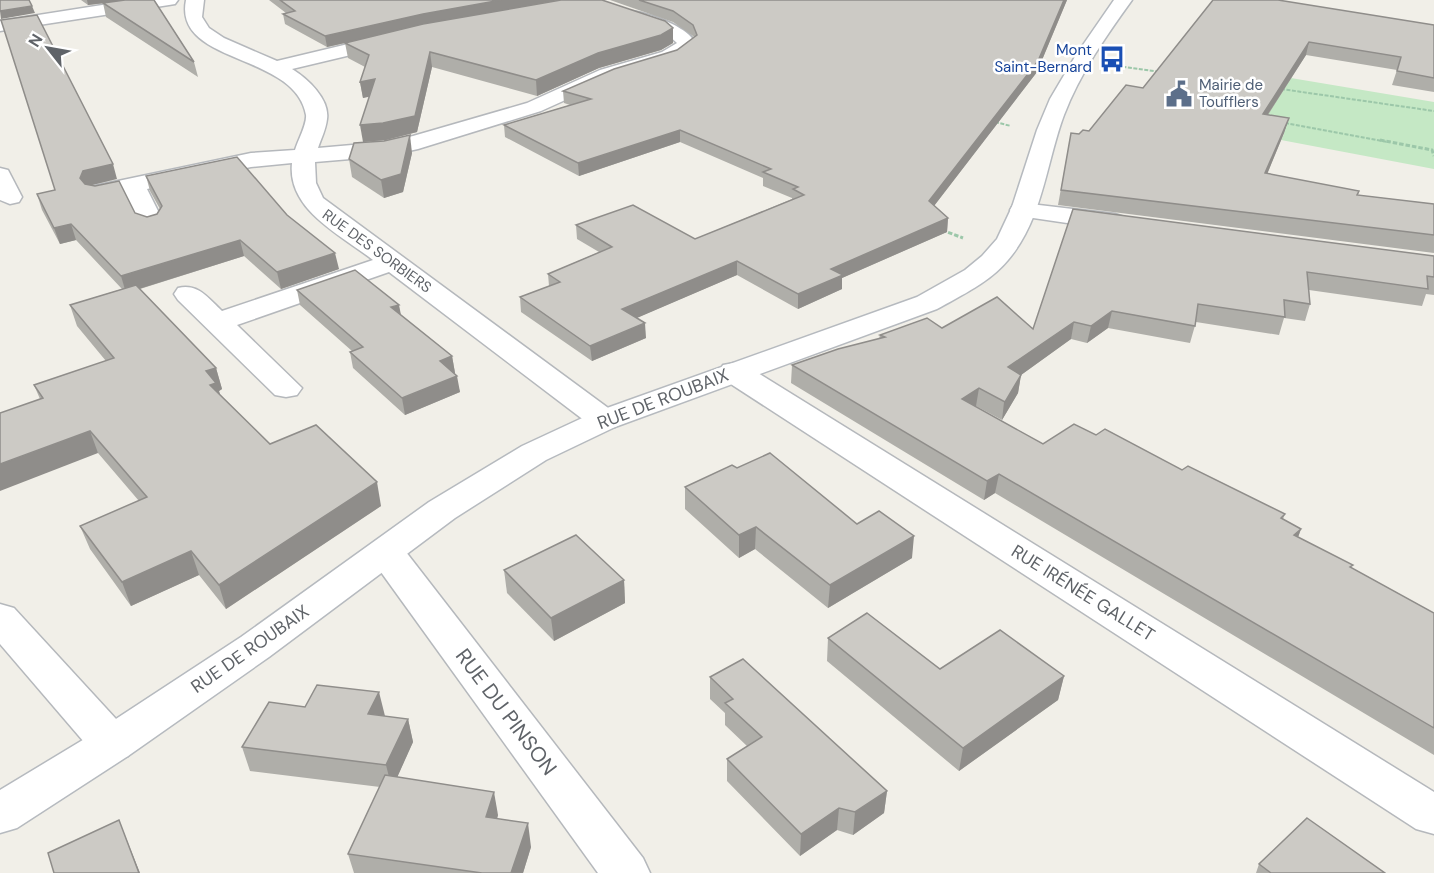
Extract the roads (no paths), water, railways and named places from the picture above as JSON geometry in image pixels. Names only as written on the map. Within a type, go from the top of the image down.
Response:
[{"type":"street","points":[[0,26],[169,0]]},
{"type":"street","name":"RUE DES SORBIERS","points":[[195,0],[193,17],[200,29],[215,40],[275,67],[296,81],[309,94],[316,107],[317,117],[302,175],[306,195],[322,210],[604,420]]},
{"type":"street","name":"RUE DE ROUBAIX","points":[[0,814],[112,744],[255,647],[442,510],[534,453],[604,420],[927,303],[964,284],[999,254],[1009,242],[1022,210],[1046,135],[1064,93],[1081,60],[1123,0]]},
{"type":"street","points":[[99,192],[251,160],[386,149],[465,130],[534,107],[626,67],[669,56],[686,45],[686,40],[673,30],[614,9]]},
{"type":"street","points":[[275,67],[407,36]]},
{"type":"street","points":[[0,175],[10,197]]},
{"type":"street","points":[[133,185],[151,223]]},
{"type":"street","points":[[1022,210],[1140,225]]},
{"type":"street","points":[[217,322],[393,262]]},
{"type":"street","points":[[188,294],[286,388]]},
{"type":"street","name":"RUE IRÉNÉE GALLET","points":[[734,372],[1433,815]]},
{"type":"street","name":"RUE DU PINSON","points":[[387,552],[626,873]]},
{"type":"street","points":[[0,618],[112,744]]},
{"type":"place","name":"Mont Saint-Bernard","points":[[1112,59]]},
{"type":"place","name":"Mairie de Toufflers","points":[[1179,94]]}]
